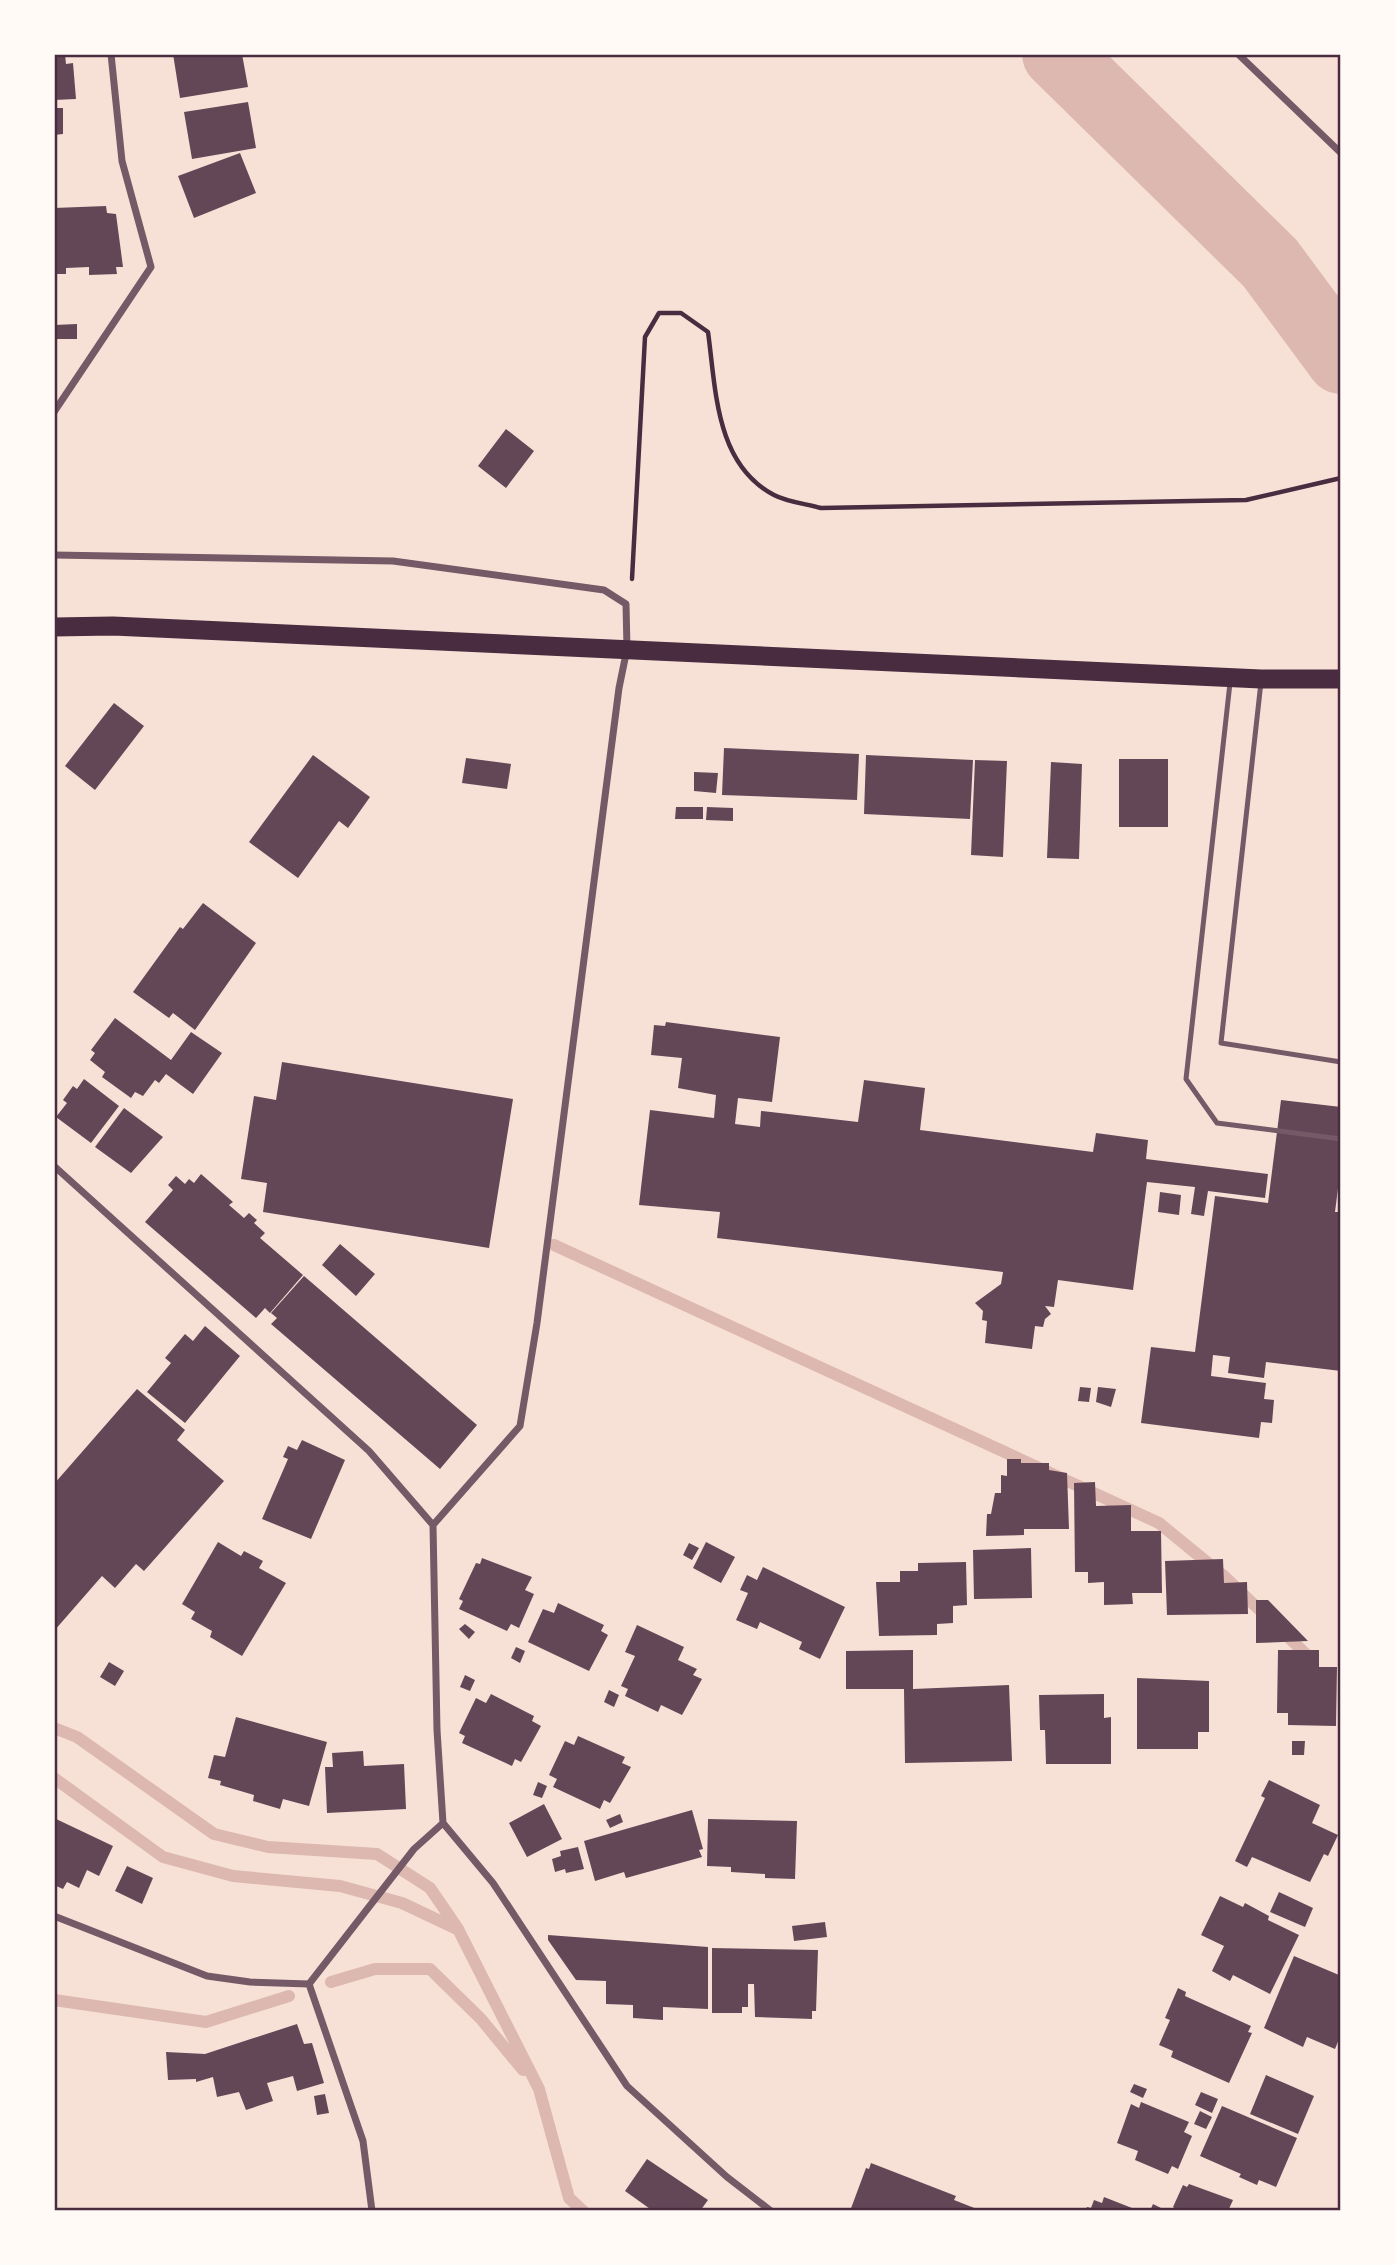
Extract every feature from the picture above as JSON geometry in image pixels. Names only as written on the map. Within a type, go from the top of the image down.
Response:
[{"type":"highway","points":[[54,627],[127,626],[1261,679],[1341,679]]},
{"type":"street","points":[[54,412],[151,267],[122,161],[111,54]]},
{"type":"street","points":[[1238,54],[1341,152]]},
{"type":"street","points":[[54,555],[393,561],[604,590],[626,604],[627,649],[619,688],[537,1323],[520,1426],[433,1525]]},
{"type":"street","points":[[54,1166],[369,1451],[433,1525],[437,1730],[443,1823],[493,1883],[627,2086],[727,2177],[771,2211]]},
{"type":"street","points":[[309,1984],[414,1849],[443,1823]]},
{"type":"street","points":[[57,1919],[208,1976],[250,1982],[309,1984]]},
{"type":"street","points":[[309,1984],[363,2141],[372,2211]]},
{"type":"lane","points":[[1230,677],[1186,1079],[1217,1123],[1341,1139]]},
{"type":"lane","points":[[1261,679],[1221,1043],[1341,1062]]},
{"type":"path","points":[[626,604],[632,582],[645,337],[659,313],[681,313],[708,331],[721,424],[736,463],[774,495],[821,508],[1246,500],[1341,478]]},
{"type":"building","points":[[54,54],[65,54],[66,64],[73,63],[76,99],[54,100]]},
{"type":"building","points":[[173,54],[242,54],[248,87],[180,98]]},
{"type":"building","points":[[248,102],[256,148],[192,159],[184,112]]},
{"type":"building","points":[[54,108],[63,108],[63,134],[54,135]]},
{"type":"building","points":[[240,153],[256,193],[194,218],[178,176]]},
{"type":"building","points":[[106,206],[107,213],[116,214],[123,267],[116,267],[117,274],[89,275],[89,267],[66,268],[66,274],[54,274],[54,208]]},
{"type":"building","points":[[77,324],[77,339],[54,339],[54,325]]},
{"type":"building","points":[[506,429],[534,451],[506,488],[478,466]]},
{"type":"building","points":[[114,703],[144,726],[95,790],[65,766]]},
{"type":"building","points":[[724,748],[859,754],[857,800],[722,795]]},
{"type":"building","points":[[313,755],[370,797],[348,828],[339,821],[298,878],[249,842]]},
{"type":"building","points":[[866,755],[973,760],[970,819],[864,814]]},
{"type":"building","points":[[466,758],[511,764],[507,789],[462,783]]},
{"type":"building","points":[[1119,759],[1168,759],[1168,827],[1119,827]]},
{"type":"building","points":[[975,760],[1007,761],[1003,857],[971,855]]},
{"type":"building","points":[[1051,762],[1082,764],[1079,859],[1047,858]]},
{"type":"building","points":[[694,772],[718,773],[716,793],[694,791]]},
{"type":"building","points":[[676,807],[703,807],[703,819],[675,819]]},
{"type":"building","points":[[707,807],[733,808],[733,821],[706,820]]},
{"type":"building","points":[[203,903],[256,943],[195,1030],[173,1013],[169,1018],[133,992],[180,927],[183,929]]},
{"type":"building","points":[[115,1018],[171,1060],[191,1032],[222,1053],[193,1094],[166,1074],[159,1083],[155,1080],[143,1096],[135,1092],[131,1098],[102,1077],[105,1072],[90,1060],[95,1053],[91,1050]]},
{"type":"building","points":[[666,1022],[780,1037],[772,1102],[738,1098],[735,1124],[760,1127],[761,1111],[858,1122],[864,1080],[925,1088],[920,1130],[1093,1152],[1096,1133],[1148,1140],[1146,1159],[1268,1174],[1265,1198],[1208,1191],[1204,1216],[1191,1214],[1195,1187],[1147,1182],[1133,1290],[1058,1280],[1054,1307],[1045,1306],[1051,1314],[1045,1319],[1043,1327],[1035,1326],[1032,1349],[985,1343],[987,1321],[982,1320],[983,1311],[975,1303],[1001,1284],[1003,1272],[717,1238],[720,1212],[639,1205],[650,1110],[714,1118],[716,1095],[678,1088],[682,1058],[651,1055],[654,1025],[665,1026]]},
{"type":"building","points":[[282,1062],[513,1099],[489,1248],[263,1212],[267,1183],[241,1179],[254,1096],[276,1100]]},
{"type":"building","points":[[84,1079],[119,1106],[91,1143],[56,1117],[67,1103],[63,1100],[73,1086],[77,1089]]},
{"type":"building","points":[[1281,1100],[1341,1107],[1341,1165],[1335,1212],[1341,1212],[1341,1371],[1266,1362],[1264,1378],[1228,1373],[1230,1357],[1213,1355],[1211,1376],[1266,1383],[1264,1399],[1274,1400],[1272,1423],[1261,1422],[1259,1438],[1141,1423],[1151,1347],[1195,1352],[1215,1196],[1268,1203]]},
{"type":"building","points":[[124,1108],[163,1137],[131,1173],[95,1147]]},
{"type":"building","points":[[201,1174],[233,1202],[229,1205],[244,1218],[249,1213],[257,1220],[254,1223],[265,1233],[260,1238],[303,1275],[270,1313],[265,1308],[256,1318],[145,1222],[173,1190],[168,1185],[176,1176],[185,1184],[189,1179],[194,1183]]},
{"type":"building","points":[[1160,1192],[1181,1195],[1179,1215],[1158,1212]]},
{"type":"building","points":[[340,1244],[375,1274],[356,1296],[322,1265]]},
{"type":"building","points":[[304,1276],[477,1425],[440,1469],[271,1324],[277,1318],[271,1313]]},
{"type":"building","points":[[205,1326],[240,1356],[185,1423],[147,1392],[171,1363],[165,1358],[185,1334],[193,1341]]},
{"type":"building","points":[[1080,1387],[1091,1388],[1089,1402],[1078,1401]]},
{"type":"building","points":[[1098,1387],[1116,1389],[1111,1407],[1096,1402]]},
{"type":"building","points":[[137,1389],[185,1430],[177,1440],[224,1481],[144,1571],[136,1564],[115,1588],[102,1576],[54,1631],[54,1484]]},
{"type":"building","points":[[302,1440],[345,1460],[311,1539],[262,1519],[288,1459],[283,1457],[288,1446],[297,1450]]},
{"type":"building","points":[[1007,1459],[1021,1459],[1021,1463],[1049,1463],[1049,1470],[1067,1473],[1069,1529],[1024,1529],[1024,1535],[986,1536],[987,1514],[991,1514],[995,1493],[1001,1493],[1001,1475],[1007,1476]]},
{"type":"building","points":[[1095,1482],[1096,1506],[1131,1505],[1131,1531],[1161,1531],[1162,1593],[1132,1593],[1133,1604],[1104,1605],[1104,1582],[1088,1583],[1088,1572],[1075,1572],[1074,1483]]},
{"type":"building","points":[[218,1542],[241,1556],[244,1551],[263,1561],[259,1568],[286,1583],[242,1656],[210,1637],[212,1631],[191,1619],[195,1612],[182,1604]]},
{"type":"building","points":[[706,1542],[735,1557],[721,1583],[693,1568]]},
{"type":"building","points":[[689,1543],[699,1548],[692,1560],[683,1555]]},
{"type":"building","points":[[1031,1548],[1032,1598],[974,1599],[973,1550]]},
{"type":"building","points":[[482,1558],[532,1577],[525,1590],[534,1594],[519,1628],[511,1624],[507,1631],[459,1609],[463,1601],[459,1599],[476,1563],[480,1564]]},
{"type":"building","points":[[1223,1559],[1224,1583],[1247,1582],[1248,1614],[1167,1615],[1165,1561]]},
{"type":"building","points":[[966,1562],[967,1605],[953,1606],[953,1623],[937,1624],[937,1635],[879,1636],[876,1582],[900,1582],[900,1571],[918,1571],[918,1563]]},
{"type":"building","points":[[763,1567],[845,1607],[820,1659],[799,1649],[802,1642],[760,1622],[757,1629],[736,1620],[748,1593],[740,1590],[747,1575],[757,1580]]},
{"type":"building","points":[[1256,1600],[1268,1600],[1308,1641],[1256,1643]]},
{"type":"building","points":[[558,1603],[604,1625],[601,1631],[608,1635],[589,1671],[528,1642],[543,1609],[554,1613]]},
{"type":"building","points":[[465,1624],[475,1632],[469,1639],[459,1629]]},
{"type":"building","points":[[637,1625],[684,1647],[678,1660],[697,1669],[693,1675],[702,1679],[682,1715],[661,1705],[658,1712],[625,1696],[628,1689],[621,1686],[635,1656],[625,1652]]},
{"type":"building","points":[[516,1647],[525,1651],[520,1663],[511,1658]]},
{"type":"building","points":[[913,1650],[913,1689],[1009,1685],[1012,1761],[905,1763],[904,1689],[846,1689],[846,1651]]},
{"type":"building","points":[[1278,1650],[1319,1650],[1319,1667],[1337,1667],[1336,1726],[1288,1725],[1288,1713],[1277,1713]]},
{"type":"building","points":[[109,1662],[124,1671],[115,1686],[100,1677]]},
{"type":"building","points":[[465,1675],[475,1680],[470,1691],[460,1687]]},
{"type":"building","points":[[1137,1678],[1209,1681],[1209,1732],[1198,1732],[1198,1749],[1137,1749]]},
{"type":"building","points":[[609,1690],[619,1695],[614,1707],[604,1702]]},
{"type":"building","points":[[491,1694],[534,1716],[532,1721],[541,1726],[521,1762],[515,1759],[512,1766],[462,1743],[465,1736],[459,1733],[476,1698],[486,1703]]},
{"type":"building","points":[[1104,1694],[1104,1718],[1111,1717],[1111,1764],[1046,1764],[1045,1730],[1040,1730],[1039,1695]]},
{"type":"building","points":[[236,1717],[327,1742],[309,1806],[283,1799],[280,1809],[253,1801],[254,1795],[220,1785],[221,1781],[208,1778],[214,1755],[225,1757]]},
{"type":"building","points":[[578,1736],[625,1757],[622,1763],[631,1767],[610,1803],[604,1800],[600,1809],[553,1787],[557,1779],[549,1775],[565,1741],[574,1745]]},
{"type":"building","points":[[1292,1741],[1305,1741],[1304,1755],[1292,1755]]},
{"type":"building","points":[[363,1751],[364,1766],[404,1764],[406,1809],[327,1813],[325,1767],[333,1767],[332,1753]]},
{"type":"building","points":[[1269,1780],[1320,1805],[1312,1823],[1338,1835],[1328,1856],[1324,1854],[1310,1882],[1252,1857],[1247,1867],[1235,1861],[1265,1798],[1261,1796]]},
{"type":"building","points":[[538,1782],[547,1786],[542,1798],[533,1795]]},
{"type":"building","points":[[544,1804],[562,1839],[527,1857],[509,1823]]},
{"type":"building","points":[[692,1810],[703,1849],[699,1850],[702,1857],[626,1878],[624,1872],[595,1881],[584,1841]]},
{"type":"building","points":[[620,1814],[623,1822],[610,1828],[606,1820]]},
{"type":"building","points":[[54,1818],[113,1846],[99,1876],[87,1870],[79,1888],[67,1882],[63,1889],[54,1885]]},
{"type":"building","points":[[708,1819],[797,1821],[795,1879],[765,1878],[765,1874],[731,1872],[731,1867],[707,1866]]},
{"type":"building","points":[[578,1847],[584,1869],[566,1873],[565,1869],[555,1872],[552,1859],[561,1856],[560,1851]]},
{"type":"building","points":[[127,1866],[153,1878],[142,1904],[115,1891]]},
{"type":"building","points":[[1279,1892],[1313,1908],[1305,1927],[1270,1912]]},
{"type":"building","points":[[1220,1896],[1243,1907],[1245,1903],[1269,1916],[1268,1920],[1299,1935],[1270,1994],[1233,1975],[1230,1981],[1212,1971],[1224,1946],[1201,1935]]},
{"type":"building","points":[[825,1922],[827,1937],[794,1941],[792,1926]]},
{"type":"building","points":[[548,1935],[708,1947],[708,2009],[663,2007],[663,2020],[633,2018],[633,2005],[606,2004],[606,1981],[576,1980],[548,1940]]},
{"type":"building","points":[[712,1948],[818,1950],[816,2011],[812,2011],[812,2019],[755,2017],[754,1984],[748,1984],[748,2007],[742,2007],[742,2013],[712,2013]]},
{"type":"building","points":[[1294,1956],[1339,1975],[1341,2034],[1335,2049],[1307,2037],[1303,2047],[1264,2028]]},
{"type":"building","points":[[1178,1988],[1186,1992],[1185,1996],[1251,2026],[1248,2032],[1252,2033],[1229,2083],[1171,2057],[1173,2051],[1159,2045],[1170,2020],[1165,2018]]},
{"type":"building","points":[[297,2024],[304,2044],[312,2043],[324,2083],[297,2091],[293,2076],[267,2083],[273,2101],[246,2110],[239,2092],[217,2097],[213,2077],[196,2082],[196,2079],[168,2080],[166,2052],[205,2054]]},
{"type":"building","points":[[1266,2075],[1314,2096],[1298,2134],[1250,2114]]},
{"type":"building","points":[[1134,2084],[1147,2089],[1143,2098],[1130,2092]]},
{"type":"building","points":[[1201,2092],[1218,2099],[1212,2113],[1195,2105]]},
{"type":"building","points":[[325,2094],[329,2113],[317,2115],[314,2096]]},
{"type":"building","points":[[1141,2102],[1189,2122],[1184,2132],[1192,2136],[1178,2169],[1172,2166],[1168,2174],[1135,2160],[1138,2151],[1117,2143],[1131,2104],[1139,2108]]},
{"type":"building","points":[[1222,2106],[1297,2138],[1276,2187],[1259,2180],[1257,2185],[1239,2177],[1241,2174],[1200,2156]]},
{"type":"building","points":[[1200,2111],[1212,2117],[1206,2129],[1194,2124]]},
{"type":"building","points":[[647,2159],[708,2200],[700,2211],[653,2211],[625,2191]]},
{"type":"building","points":[[871,2163],[956,2196],[954,2200],[982,2211],[850,2211],[866,2168],[869,2169]]},
{"type":"building","points":[[1189,2184],[1233,2200],[1228,2211],[1178,2211],[1173,2207],[1183,2185],[1187,2187]]},
{"type":"building","points":[[1104,2197],[1132,2208],[1131,2211],[1085,2211],[1087,2207],[1091,2208],[1094,2200],[1102,2203]]},
{"type":"building","points":[[1153,2204],[1167,2211],[1150,2211]]},
{"type":"waterway","points":[[1057,54],[1270,263],[1341,359]]},
{"type":"waterway","points":[[554,1245],[1159,1523],[1225,1577],[1267,1617]]},
{"type":"waterway","points":[[1282,1631],[1312,1660]]},
{"type":"waterway","points":[[54,1728],[77,1737],[214,1834],[268,1847],[377,1854],[430,1888],[458,1929],[539,2089],[569,2198],[583,2211]]},
{"type":"waterway","points":[[54,1778],[163,1857],[233,1876],[340,1886],[402,1903],[457,1929]]},
{"type":"waterway","points":[[331,1982],[375,1969],[430,1969],[481,2019],[523,2070]]},
{"type":"waterway","points":[[54,2000],[206,2022],[289,1996]]}]
